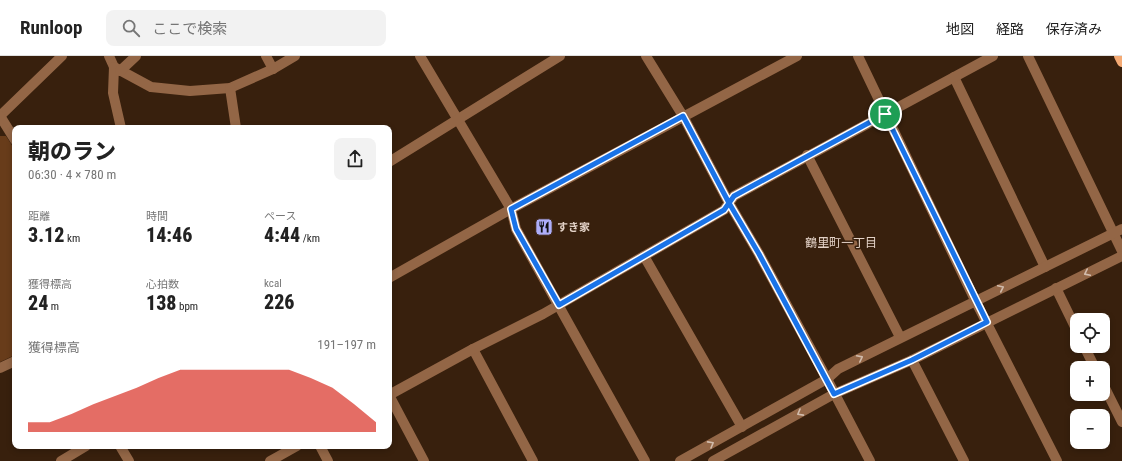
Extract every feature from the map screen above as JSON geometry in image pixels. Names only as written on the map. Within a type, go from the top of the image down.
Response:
[{"type":"main road","points":[[1119,56],[1122,62]]},
{"type":"street","points":[[12,135],[0,116],[62,56]]},
{"type":"street","points":[[109,56],[117,69],[151,87],[190,91],[230,88],[273,69],[295,56]]},
{"type":"street","points":[[119,125],[113,92],[117,69],[136,56]]},
{"type":"street","points":[[266,56],[273,69]]},
{"type":"street","points":[[420,56],[511,209],[516,229],[645,461]]},
{"type":"street","points":[[392,160],[560,56]]},
{"type":"street","points":[[646,56],[683,116],[729,203],[759,254],[827,379],[870,461]]},
{"type":"street","points":[[392,276],[511,209],[797,56]]},
{"type":"street","points":[[858,56],[975,300],[1057,461]]},
{"type":"street","points":[[392,393],[473,349],[559,305],[724,210],[734,196],[807,155],[993,56]]},
{"type":"street","points":[[1028,56],[1117,231],[1122,251]]},
{"type":"street","points":[[954,77],[1045,267]]},
{"type":"street","points":[[230,88],[236,125]]},
{"type":"street","points":[[807,155],[900,337]]},
{"type":"street","points":[[680,461],[827,379],[838,369],[1117,231]]},
{"type":"street","points":[[644,256],[742,427]]},
{"type":"street","points":[[713,461],[834,394],[912,360],[1122,256]]},
{"type":"street","points":[[1056,288],[1070,317]]},
{"type":"street","points":[[473,349],[533,461]]},
{"type":"street","points":[[912,360],[964,461]]},
{"type":"street","points":[[0,368],[12,362]]},
{"type":"street","points":[[1110,398],[1122,422]]},
{"type":"street","points":[[392,401],[424,461]]},
{"type":"street","points":[[61,461],[81,449]]},
{"type":"street","points":[[122,449],[129,461]]},
{"type":"street","points":[[270,461],[292,449]]},
{"type":"street","points":[[322,449],[328,461]]},
{"type":"shaded area","points":[[0,136],[6,136],[12,145],[12,356],[0,362]]},
{"type":"place","name":"すき家","points":[[544,227]]},
{"type":"district","name":"鶴里町一丁目","points":[[841,243]]},
{"type":"route","points":[[885,114],[734,196],[729,203],[724,210],[612,273],[559,305],[516,229],[511,209],[683,116],[729,203],[759,254],[834,394],[912,360],[987,322],[885,114]]}]
